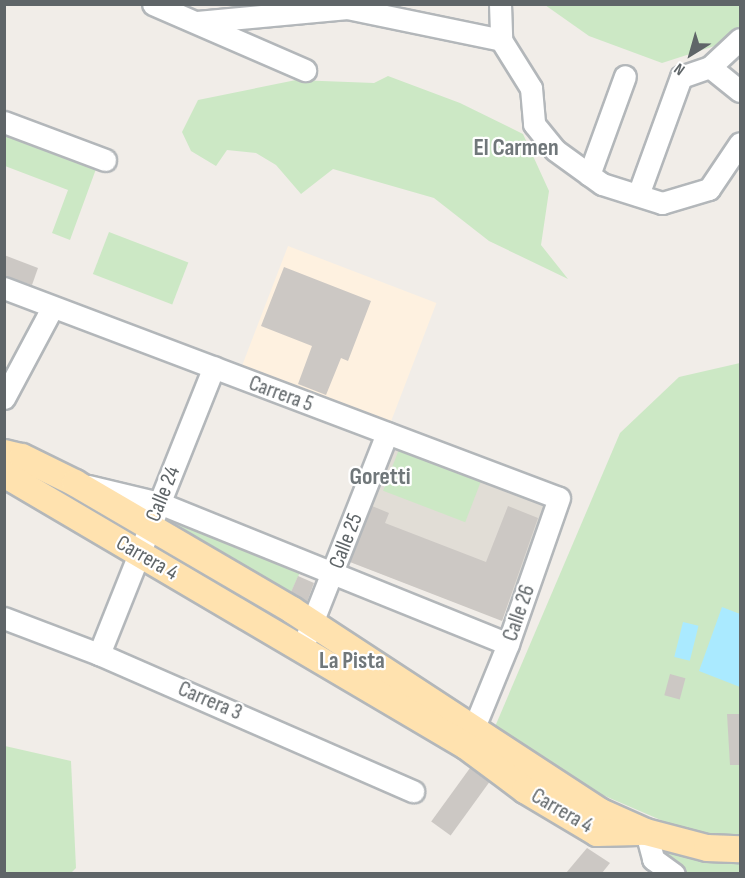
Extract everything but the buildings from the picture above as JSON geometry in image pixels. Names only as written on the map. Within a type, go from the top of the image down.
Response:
[{"type":"main road","name":"Carrera 4","points":[[4,453],[22,457],[75,483],[154,514],[313,623],[470,737],[525,790],[597,833],[646,832],[707,848],[741,849]]},
{"type":"main road","name":"Carrera 4","points":[[4,474],[302,648],[470,737]]},
{"type":"street","points":[[500,4],[501,40],[531,88],[534,124],[555,150],[602,184],[662,203],[709,189],[741,143]]},
{"type":"street","points":[[158,6],[197,21],[305,70]]},
{"type":"street","points":[[197,21],[348,6],[501,40]]},
{"type":"street","points":[[638,195],[681,76],[710,67],[741,39]]},
{"type":"street","points":[[710,67],[741,91]]},
{"type":"street","points":[[589,175],[625,76]]},
{"type":"street","points":[[4,122],[105,160]]},
{"type":"street","name":"Carrera 5","points":[[4,288],[559,498]]},
{"type":"street","points":[[4,398],[52,308]]},
{"type":"street","name":"Calle 24","points":[[99,654],[214,367]]},
{"type":"street","name":"Calle 25","points":[[302,648],[334,572],[387,433]]},
{"type":"street","name":"Calle 26","points":[[470,737],[508,644],[559,498]]},
{"type":"street","name":"Carrera 4","points":[[154,514],[334,572],[508,644]]},
{"type":"street","name":"Carrera 3","points":[[4,618],[99,654],[413,791]]},
{"type":"street","points":[[646,832],[653,859],[674,873]]},
{"type":"shaded area","points":[[288,246],[436,303],[390,423],[242,366]]},
{"type":"shaded area","points":[[396,436],[550,495],[502,620],[348,561]]},
{"type":"green space","points":[[545,5],[740,5],[740,26],[724,43],[662,63],[589,36]]},
{"type":"green space","points":[[388,76],[460,103],[523,134],[549,191],[541,245],[568,279],[489,241],[434,198],[333,169],[301,194],[276,165],[256,153],[227,150],[216,166],[191,151],[182,132],[198,100],[296,80],[374,83]]},
{"type":"green space","points":[[5,135],[96,169],[70,240],[52,233],[68,190],[5,166]]},
{"type":"green space","points":[[109,232],[188,262],[172,304],[93,274]]},
{"type":"green space","points":[[740,363],[740,838],[711,836],[670,824],[577,784],[494,729],[620,433],[679,377]]},
{"type":"green space","points":[[401,444],[483,476],[465,522],[383,491]]},
{"type":"green space","points":[[178,524],[301,570],[288,599],[174,532]]},
{"type":"green space","points":[[5,746],[71,761],[76,868],[71,873],[5,873]]},
{"type":"green space","points":[[658,849],[740,861],[740,873],[687,873],[661,857]]},
{"type":"water","points":[[722,607],[740,614],[740,687],[699,671]]},
{"type":"water","points":[[683,622],[699,626],[690,661],[674,657]]},
{"type":"district","name":"El Carmen","points":[[516,148]]},
{"type":"district","name":"Goretti","points":[[380,477]]},
{"type":"district","name":"La Pista","points":[[352,661]]}]
